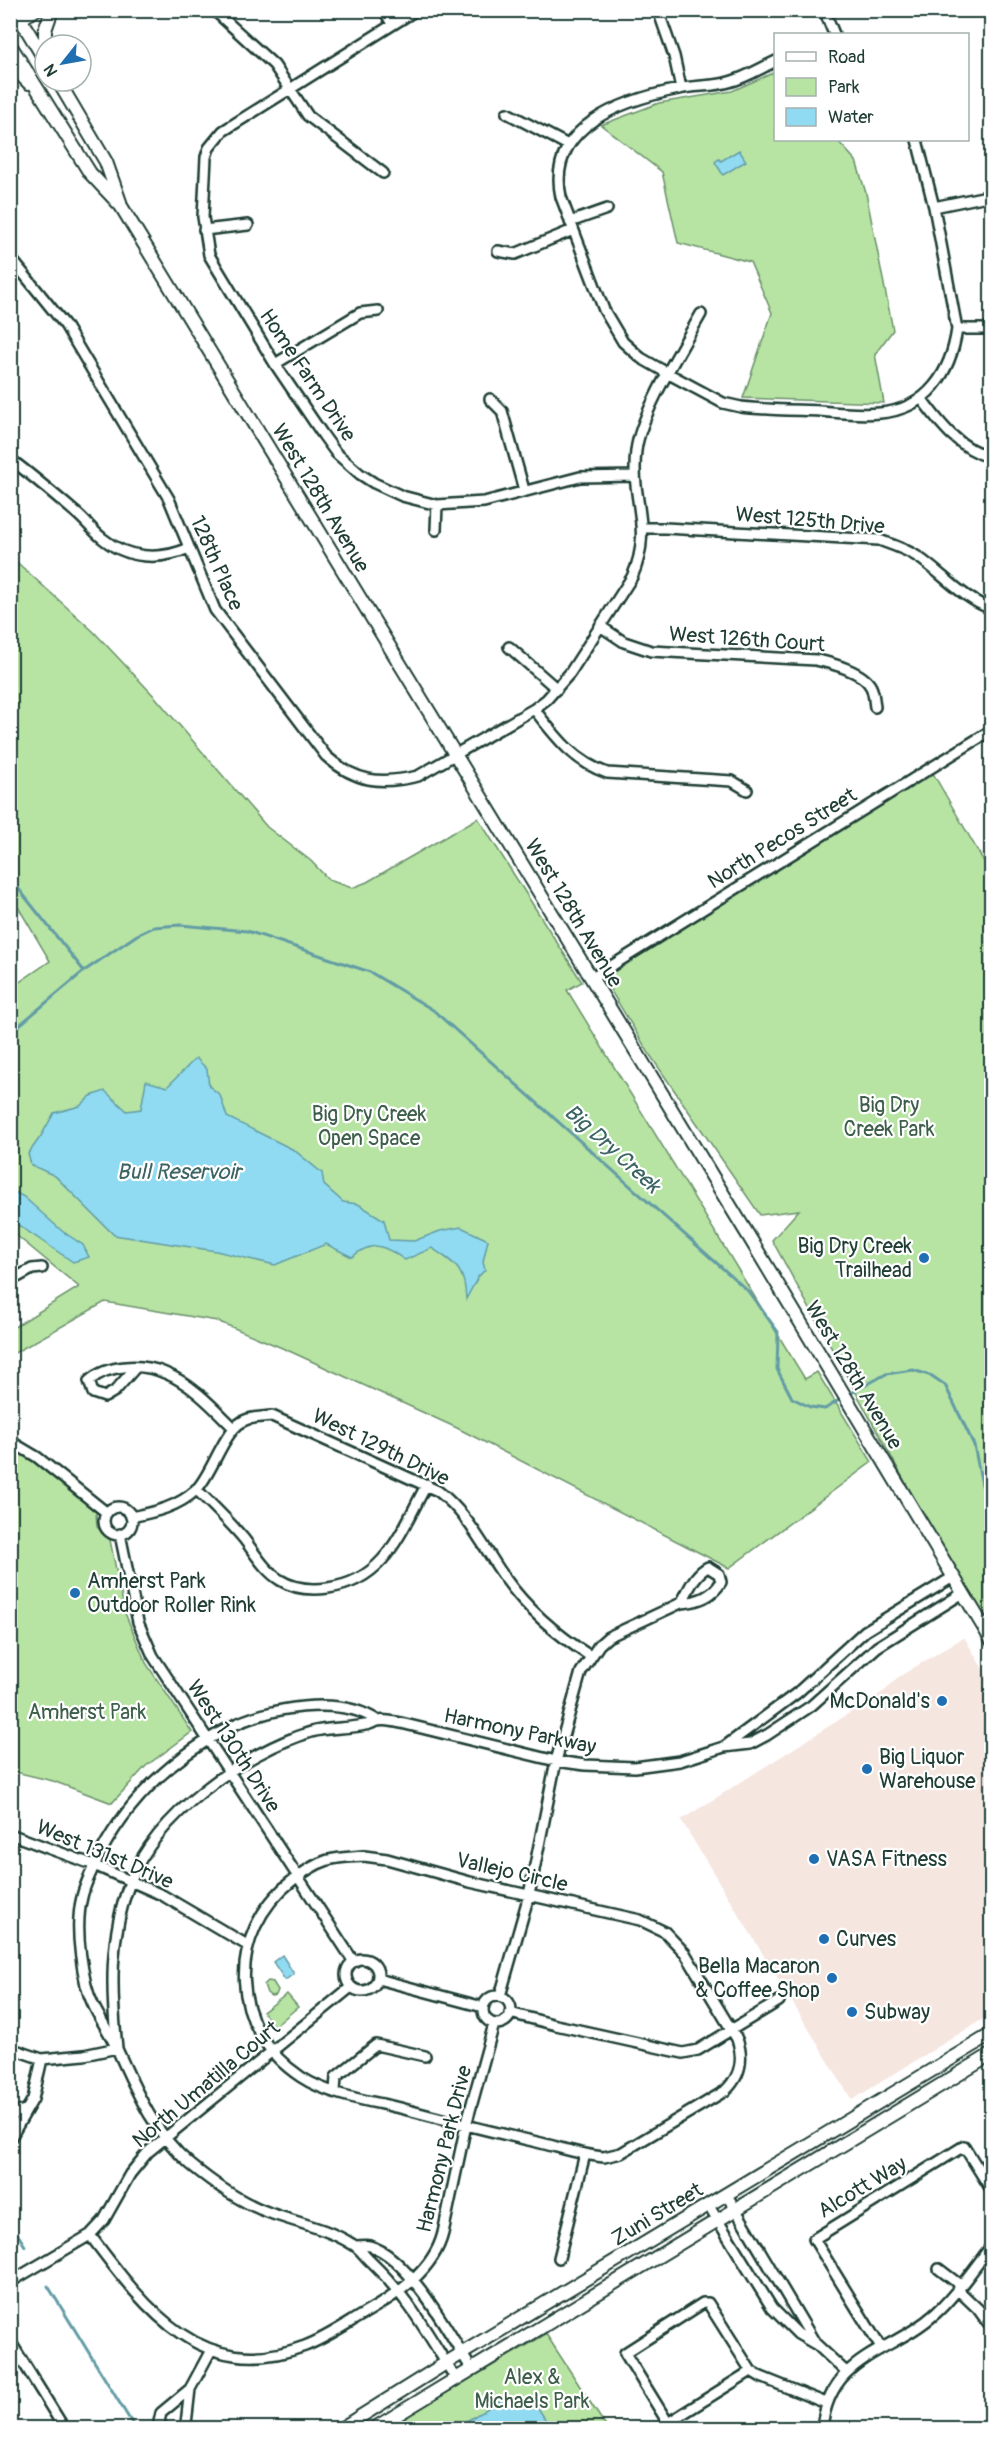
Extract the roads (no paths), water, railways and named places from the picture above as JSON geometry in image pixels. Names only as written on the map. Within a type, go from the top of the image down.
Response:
[{"type":"main road","points":[[33,43],[15,18],[35,10]]},
{"type":"main road","points":[[46,33],[52,10]]},
{"type":"main road","name":"West 128th Avenue","points":[[10,45],[55,113],[90,173],[121,206],[592,978],[992,1641]]},
{"type":"main road","points":[[10,64],[55,113]]},
{"type":"main road","name":"West 128th Avenue","points":[[65,93],[106,162],[121,206]]},
{"type":"main road","name":"Zuni Street","points":[[342,2428],[992,2034]]},
{"type":"main road","name":"Zuni Street","points":[[375,2428],[992,2054]]},
{"type":"street","points":[[214,10],[274,65],[308,116],[383,173]]},
{"type":"street","points":[[384,10],[392,24]]},
{"type":"street","name":"Home Farm Drive","points":[[416,10],[230,125],[209,148],[206,157],[204,230],[209,255],[275,364],[330,445],[352,467],[387,489],[437,505],[475,503],[580,477],[635,476]]},
{"type":"street","points":[[658,10],[674,56],[681,88]]},
{"type":"street","points":[[824,10],[832,33]]},
{"type":"street","points":[[774,62],[731,82],[681,88],[649,97],[602,115],[581,130],[568,145],[559,179],[561,197],[604,310],[616,333],[641,358],[669,374],[723,403],[741,407],[879,414],[904,408],[921,398],[947,369],[954,349],[957,329],[934,207],[917,141]]},
{"type":"street","points":[[507,113],[568,145]]},
{"type":"street","points":[[934,207],[992,195]]},
{"type":"street","points":[[498,251],[515,254],[607,209]]},
{"type":"street","points":[[204,230],[248,225]]},
{"type":"street","name":"128th Place","points":[[10,257],[65,326],[169,499],[215,610],[230,633],[314,741],[339,768],[368,781],[397,781],[418,776],[534,709],[557,689],[570,673],[632,578],[639,562],[642,528],[635,476],[635,454],[640,433],[701,314]]},
{"type":"street","points":[[275,364],[360,313],[378,311]]},
{"type":"street","points":[[957,329],[992,329]]},
{"type":"street","points":[[921,398],[951,437],[967,448],[992,458]]},
{"type":"street","points":[[490,399],[502,411],[524,490]]},
{"type":"street","points":[[10,459],[37,478],[103,539],[121,550],[138,556],[158,557],[176,554],[189,548]]},
{"type":"street","points":[[436,530],[437,505]]},
{"type":"street","name":"West 125th Drive","points":[[642,528],[879,540],[900,547],[918,557],[968,597],[992,609]]},
{"type":"street","name":"West 126th Court","points":[[600,626],[624,642],[651,651],[816,660],[833,663],[867,682],[872,688],[875,706]]},
{"type":"street","points":[[510,647],[557,689]]},
{"type":"street","points":[[534,709],[573,756],[600,771],[732,781],[747,790]]},
{"type":"street","name":"North Pecos Street","points":[[592,978],[992,730]]},
{"type":"street","points":[[11,1279],[32,1269],[42,1268]]},
{"type":"street","points":[[131,1517],[178,1503],[196,1489],[211,1469],[234,1428],[203,1398],[165,1372],[136,1367],[126,1366],[98,1373],[89,1382],[93,1393],[105,1397],[116,1391],[136,1367]]},
{"type":"street","name":"West 129th Drive","points":[[234,1428],[247,1419],[272,1416],[426,1484],[448,1499],[460,1512],[503,1576],[530,1607],[590,1656]]},
{"type":"street","points":[[10,1441],[37,1456],[107,1513]]},
{"type":"street","points":[[196,1489],[279,1579],[300,1588],[320,1589],[341,1586],[360,1579],[378,1566],[390,1551],[426,1484]]},
{"type":"street","points":[[118,1507],[127,1510],[131,1517],[130,1528],[120,1534],[108,1529],[104,1521],[107,1513],[118,1507]]},
{"type":"street","name":"West 130th Drive","points":[[120,1534],[138,1622],[153,1656],[354,1962]]},
{"type":"street","points":[[500,1996],[529,1895],[556,1761],[581,1671],[590,1656],[608,1637],[681,1603],[691,1603],[716,1592],[721,1582],[719,1574],[708,1567],[702,1570],[681,1603]]},
{"type":"street","name":"Harmony Parkway","points":[[724,1747],[797,1693],[860,1636],[953,1578]]},
{"type":"street","name":"Harmony Parkway","points":[[456,2379],[399,2290],[356,2246],[328,2230],[259,2209],[229,2192],[189,2163],[165,2138],[137,2095],[117,2048],[98,2018],[87,1987],[80,1947],[79,1925],[82,1897],[94,1865],[107,1841],[136,1798],[157,1776],[207,1739],[234,1725],[292,1708],[316,1706],[355,1710],[367,1713],[378,1720],[457,1736],[556,1761],[607,1767],[651,1766],[680,1761],[724,1747],[750,1744],[790,1722],[823,1696],[870,1652],[963,1593]]},
{"type":"street","points":[[860,1636],[870,1652]]},
{"type":"street","name":"Harmony Parkway","points":[[117,2048],[111,1982],[114,1944],[121,1908],[131,1880],[150,1845],[174,1816],[202,1792],[268,1750],[298,1736],[332,1728],[366,1725],[378,1720]]},
{"type":"street","name":"West 131st Drive","points":[[10,1834],[131,1880],[162,1895],[247,1945]]},
{"type":"street","name":"Vallejo Circle","points":[[364,1856],[387,1859],[450,1877],[529,1895],[627,1917],[660,1928],[676,1941],[732,2030],[741,2051],[741,2064],[735,2080],[725,2091],[621,2153],[604,2157],[466,2126],[335,2091],[301,2078],[270,2051],[253,2020],[246,1994],[247,1945],[252,1931],[268,1906],[285,1886],[326,1861],[364,1856]]},
{"type":"street","points":[[366,1960],[372,1962],[376,1967],[378,1979],[374,1986],[359,1991],[351,1987],[347,1981],[347,1974],[354,1962],[366,1960]]},
{"type":"street","points":[[378,1979],[483,2007]]},
{"type":"street","name":"North Umatilla Court","points":[[10,2282],[90,2235],[114,2205],[130,2175],[148,2152],[351,1987]]},
{"type":"street","points":[[483,2007],[491,1997],[500,1996],[507,2001],[510,2013]]},
{"type":"street","points":[[510,2013],[675,2053],[688,2053],[732,2030],[779,2001]]},
{"type":"street","points":[[483,2007],[486,2018],[494,2024],[503,2022],[510,2013]]},
{"type":"street","name":"Harmony Park Drive","points":[[90,2235],[129,2288],[161,2319],[182,2336],[211,2350],[257,2356],[290,2351],[316,2342],[369,2311],[399,2290],[432,2259],[441,2241],[466,2126],[494,2024]]},
{"type":"street","points":[[335,2091],[336,2077],[376,2045],[425,2056]]},
{"type":"street","points":[[10,2048],[42,2059],[84,2055],[117,2048]]},
{"type":"street","points":[[10,2139],[33,2098],[42,2059]]},
{"type":"street","points":[[10,2115],[25,2110]]},
{"type":"street","name":"Alcott Way","points":[[880,2348],[814,2239],[964,2146],[992,2191]]},
{"type":"street","points":[[559,2258],[585,2154]]},
{"type":"street","points":[[727,2195],[817,2345]]},
{"type":"street","points":[[709,2206],[772,2308],[798,2334],[817,2345],[846,2372]]},
{"type":"street","points":[[822,2428],[826,2403],[846,2372],[936,2313],[992,2245]]},
{"type":"street","name":"Harmony Parkway","points":[[356,2246],[369,2246],[380,2251],[392,2259],[412,2279],[472,2370]]},
{"type":"street","points":[[939,2269],[978,2308],[992,2328]]},
{"type":"street","points":[[751,2371],[668,2423],[625,2353],[703,2303],[708,2303],[751,2371],[826,2403]]},
{"type":"street","points":[[10,2341],[64,2428]]},
{"type":"street","points":[[163,2428],[159,2422],[161,2414],[190,2389],[211,2350]]},
{"type":"street","points":[[183,2428],[186,2424],[190,2389]]},
{"type":"water","points":[[739,150],[746,161],[723,175],[715,162]]},
{"type":"water","name":"Bull Reservoir","points":[[196,1058],[207,1069],[209,1086],[220,1095],[227,1117],[294,1150],[322,1173],[324,1185],[343,1202],[358,1204],[384,1220],[389,1240],[414,1241],[440,1231],[461,1227],[488,1240],[483,1262],[485,1270],[478,1277],[466,1299],[464,1281],[458,1268],[432,1248],[405,1260],[379,1246],[367,1248],[352,1257],[326,1244],[275,1265],[216,1251],[114,1235],[55,1176],[31,1165],[28,1154],[54,1113],[80,1106],[91,1096],[105,1091],[127,1111],[141,1109],[146,1081],[167,1087]]},
{"type":"water","points":[[11,1190],[24,1197],[62,1231],[83,1245],[89,1257],[73,1262],[11,1220]]},
{"type":"water","points":[[282,1955],[294,1974],[285,1980],[273,1962]]},
{"type":"water","points":[[506,2397],[538,2408],[551,2428],[455,2428]]},
{"type":"waterway","name":"Big Dry Creek","points":[[10,878],[84,971]]},
{"type":"waterway","name":"Big Dry Creek","points":[[10,1033],[84,971],[137,935],[154,927],[180,925],[247,931],[370,972],[433,1010],[748,1291],[778,1332],[777,1369],[792,1398],[810,1407],[825,1409],[842,1398]]},
{"type":"waterway","name":"Big Dry Creek","points":[[848,1395],[886,1374],[913,1370],[932,1376],[945,1385],[974,1445],[982,1485],[992,1497]]},
{"type":"waterway","points":[[10,2222],[25,2246]]},
{"type":"waterway","points":[[48,2286],[135,2428]]},
{"type":"place","name":"Big Dry Creek Trailhead","points":[[924,1258]]},
{"type":"place","name":"Amherst Park Outdoor Roller Rink","points":[[75,1593]]},
{"type":"place","name":"McDonald's","points":[[942,1701]]},
{"type":"place","name":"Big Liquor Warehouse","points":[[867,1769]]},
{"type":"place","name":"VASA Fitness","points":[[814,1859]]},
{"type":"place","name":"Curves","points":[[824,1939]]},
{"type":"place","name":"Bella Macaron & Coffee Shop","points":[[832,1978]]},
{"type":"place","name":"Subway","points":[[852,2012]]},
{"type":"park label","name":"Big Dry Creek Park","points":[[889,1117]]},
{"type":"park label","name":"Big Dry Creek Open Space","points":[[369,1126]]},
{"type":"park label","name":"Amherst Park","points":[[87,1712]]},
{"type":"park label","name":"Alex & Michaels Park","points":[[532,2389]]}]
